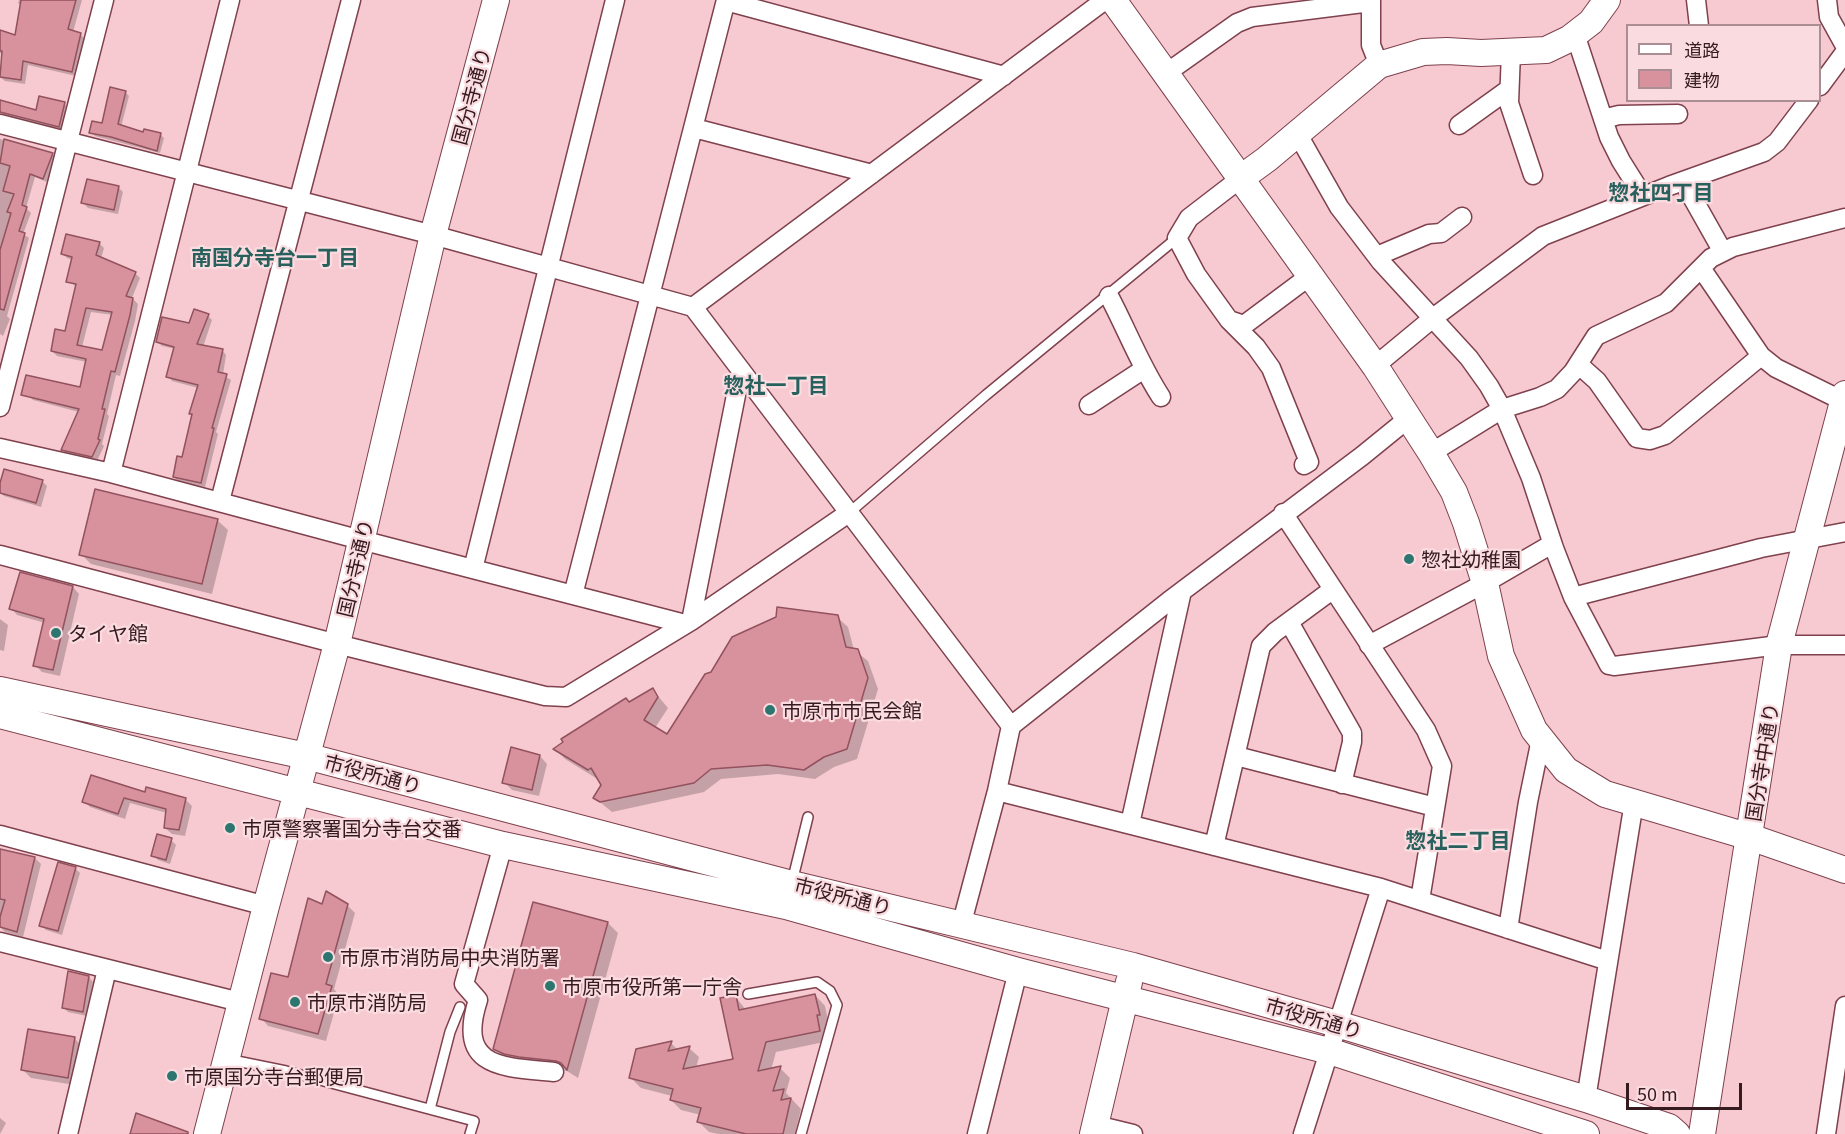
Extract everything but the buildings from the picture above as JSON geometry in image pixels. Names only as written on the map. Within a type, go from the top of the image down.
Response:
[{"type":"street","points":[[0,407],[104,0]]},
{"type":"street","points":[[111,473],[230,0]]},
{"type":"street","points":[[220,501],[351,0]]},
{"type":"street","name":"国分寺通り","points":[[207,1134],[225,1058],[338,644],[433,235],[496,0]]},
{"type":"street","points":[[473,569],[615,0]]},
{"type":"street","points":[[573,595],[726,0],[1004,76]]},
{"type":"street","points":[[693,307],[1105,0]]},
{"type":"street","points":[[1113,0],[1410,417],[1454,492],[1466,523],[1485,583],[1501,656],[1534,730],[1566,770],[1605,794],[1750,837],[1845,870]]},
{"type":"street","points":[[1304,465],[1309,462],[1271,368],[1256,347],[1229,320],[1196,274],[1177,238],[1189,218],[1298,133],[1379,65],[1423,52],[1545,50],[1592,22],[1607,0]]},
{"type":"street","points":[[1696,0],[1699,24]]},
{"type":"street","points":[[1827,0],[1829,17],[1845,46]]},
{"type":"street","points":[[1165,75],[1237,23],[1245,20],[1371,1],[1371,45],[1379,65]]},
{"type":"street","points":[[1575,34],[1609,137],[1643,196]]},
{"type":"street","points":[[1511,52],[1509,103],[1533,175]]},
{"type":"street","points":[[1821,85],[1845,52]]},
{"type":"street","points":[[1459,125],[1509,89]]},
{"type":"street","points":[[1375,366],[1433,318],[1543,236],[1643,196],[1764,152],[1777,142],[1807,102]]},
{"type":"street","points":[[1603,119],[1619,115],[1678,114]]},
{"type":"street","points":[[0,124],[433,235],[693,307],[1011,726]]},
{"type":"street","points":[[694,128],[872,174]]},
{"type":"street","points":[[1298,133],[1339,207],[1377,256],[1469,358],[1490,386],[1531,478],[1552,544],[1574,597],[1607,662],[1614,666],[1779,645],[1845,645]]},
{"type":"street","points":[[1683,181],[1723,252]]},
{"type":"street","points":[[1377,256],[1429,234],[1441,233],[1462,217]]},
{"type":"street","points":[[1431,453],[1502,409],[1557,389],[1573,372],[1596,336],[1666,303],[1711,258],[1733,247],[1845,218]]},
{"type":"street","points":[[1701,268],[1761,356],[1776,368],[1844,398]]},
{"type":"street","points":[[1229,320],[1244,325],[1311,275]]},
{"type":"street","points":[[1108,296],[1144,369],[1161,397]]},
{"type":"street","points":[[1578,364],[1597,381],[1637,438],[1650,440],[1665,435],[1761,356]]},
{"type":"street","points":[[1089,405],[1144,369]]},
{"type":"street","points":[[688,622],[741,370]]},
{"type":"street","name":"国分寺中通り","points":[[1702,1134],[1779,645],[1844,398]]},
{"type":"street","points":[[961,926],[997,790],[1011,726],[1182,591],[1283,513],[1362,456],[1410,417]]},
{"type":"street","points":[[0,448],[111,473],[573,595],[688,622]]},
{"type":"street","points":[[0,555],[545,696],[566,697],[688,622],[850,512]]},
{"type":"street","points":[[1283,513],[1426,730],[1442,766],[1420,900]]},
{"type":"street","points":[[1574,597],[1761,548],[1845,532]]},
{"type":"street","points":[[1369,645],[1552,544]]},
{"type":"street","points":[[1214,846],[1261,646],[1275,632],[1332,590]]},
{"type":"street","points":[[1130,824],[1182,591]]},
{"type":"street","points":[[1289,622],[1352,733],[1342,784]]},
{"type":"street","name":"市役所通り","points":[[0,690],[306,756],[789,895],[1018,971],[1329,1052],[1586,1134]]},
{"type":"street","name":"市役所通り","points":[[0,715],[503,845],[961,926],[1133,966],[1337,1024],[1586,1099],[1669,1127],[1677,1134]]},
{"type":"street","points":[[1508,929],[1528,802],[1541,739]]},
{"type":"street","points":[[1236,756],[1435,807]]},
{"type":"street","points":[[997,790],[1381,888],[1608,961]]},
{"type":"street","points":[[1586,1099],[1634,802]]},
{"type":"street","points":[[0,835],[266,906]]},
{"type":"street","points":[[503,845],[464,984],[478,1000],[473,1017],[472,1038],[484,1058],[511,1067],[554,1072]]},
{"type":"street","points":[[1303,1134],[1381,888]]},
{"type":"street","points":[[0,942],[240,1002]]},
{"type":"street","points":[[1133,966],[1094,1129],[1133,1134]]},
{"type":"street","points":[[68,1134],[107,969]]},
{"type":"street","points":[[977,1134],[1018,971]]},
{"type":"street","points":[[1826,1134],[1840,1077],[1845,1006]]},
{"type":"lane","points":[[850,512],[977,402],[1177,238]]},
{"type":"lane","points":[[789,895],[808,817]]},
{"type":"lane","points":[[748,994],[817,982],[830,991],[837,1005],[801,1134]]},
{"type":"lane","points":[[430,1110],[450,1032],[460,1007]]},
{"type":"lane","points":[[225,1058],[286,1071],[474,1121],[470,1134]]},
{"type":"place","name":"惣社幼稚園","points":[[1409,559]]},
{"type":"place","name":"タイヤ館","points":[[56,633]]},
{"type":"place","name":"市原市市民会館","points":[[770,710]]},
{"type":"place","name":"市原警察署国分寺台交番","points":[[230,828]]},
{"type":"place","name":"市原市消防局中央消防署","points":[[328,957]]},
{"type":"place","name":"市原市役所第一庁舎","points":[[550,986]]},
{"type":"place","name":"市原市消防局","points":[[295,1002]]},
{"type":"place","name":"市原国分寺台郵便局","points":[[172,1076]]},
{"type":"district","name":"惣社四丁目","points":[[1661,192]]},
{"type":"district","name":"南国分寺台一丁目","points":[[275,257]]},
{"type":"district","name":"惣社一丁目","points":[[776,385]]},
{"type":"district","name":"惣社二丁目","points":[[1458,840]]}]
